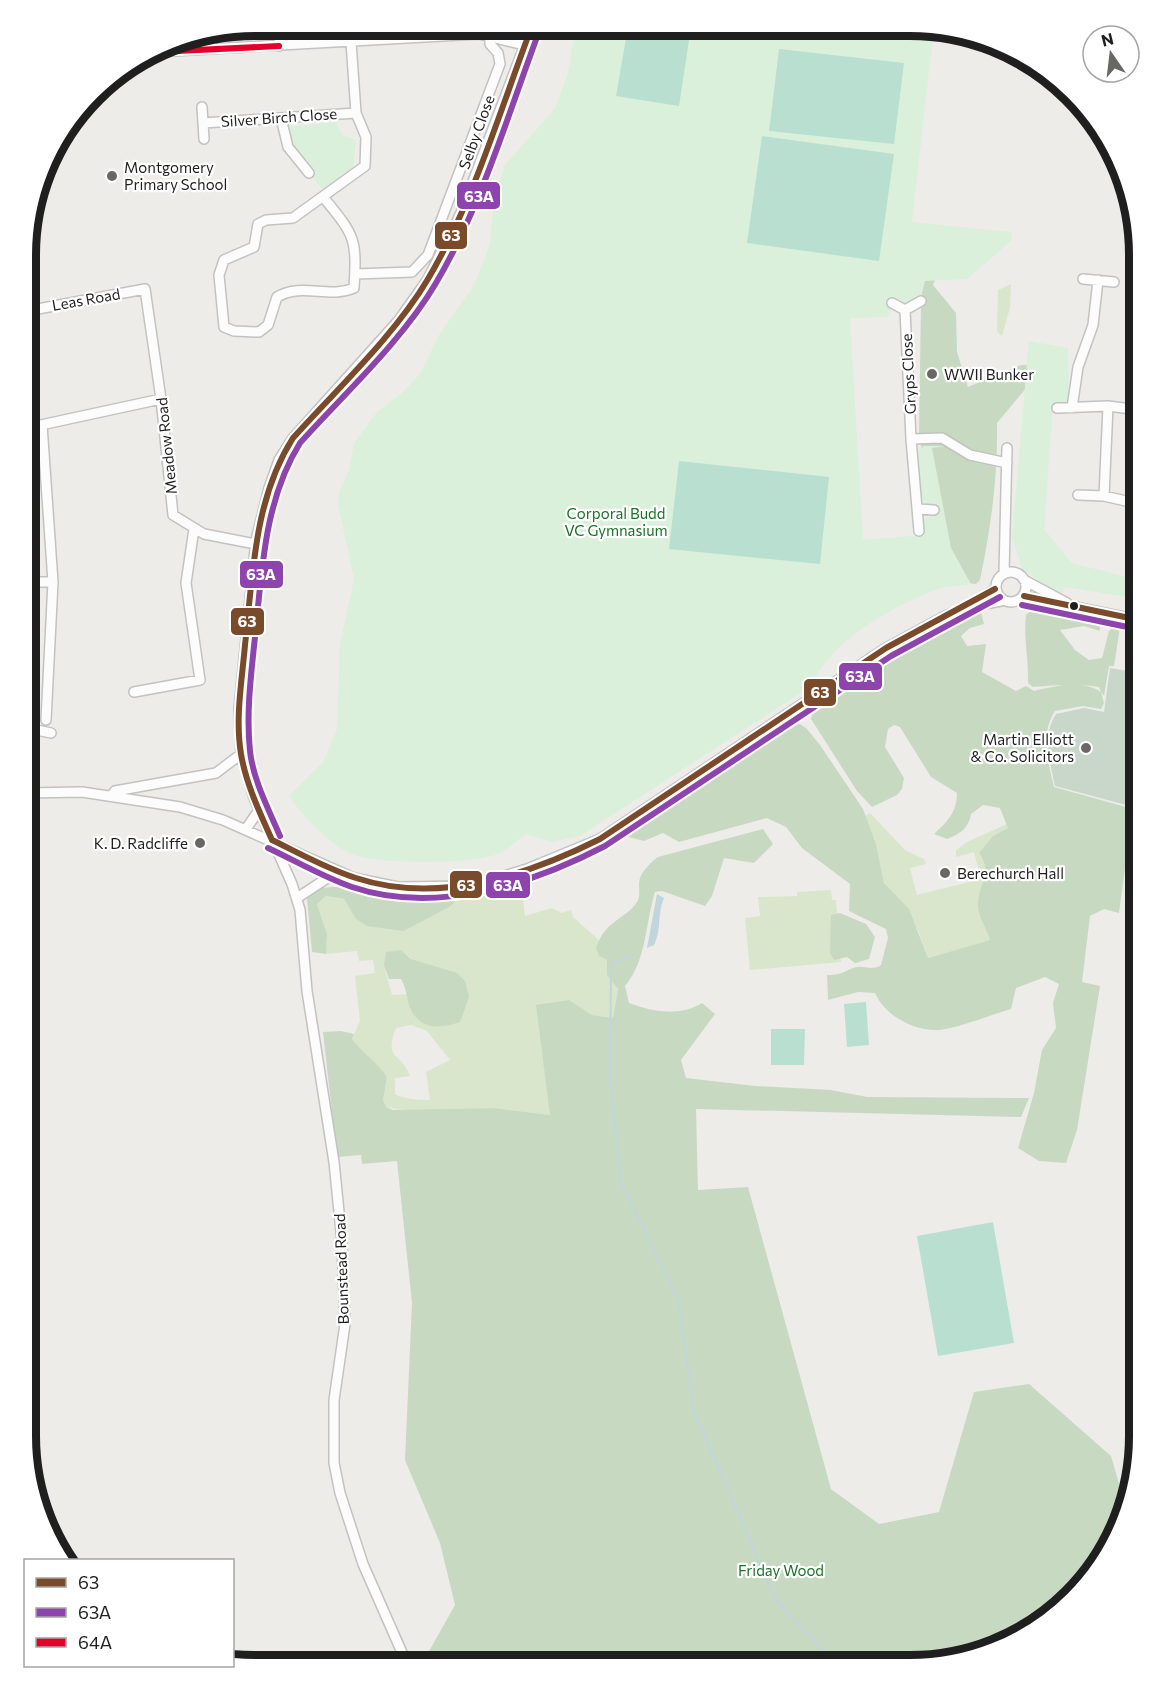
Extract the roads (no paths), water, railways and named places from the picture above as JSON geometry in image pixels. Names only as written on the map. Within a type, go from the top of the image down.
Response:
[{"type":"street","points":[[279,46],[280,36]]},
{"type":"street","points":[[176,51],[470,36]]},
{"type":"street","name":"Selby Close","points":[[355,274],[412,272],[428,255],[500,64],[498,52],[490,44],[490,36]]},
{"type":"street","points":[[493,36],[524,45]]},
{"type":"street","name":"Bounstead Road","points":[[403,1655],[363,1564],[340,1493],[334,1463],[334,1400],[345,1324],[342,1242],[334,1162],[308,991],[304,941],[297,898],[259,810],[241,754],[238,708],[256,544],[273,477],[293,438],[399,320],[428,279],[461,213],[528,36]]},
{"type":"street","points":[[324,198],[351,232],[356,248],[354,288],[345,292],[324,293],[307,289],[286,291],[277,297],[270,311],[268,325],[259,332],[234,331],[224,327],[219,275],[224,260],[254,247],[258,224],[266,220],[293,218],[324,198],[365,166],[366,137],[356,112],[351,42]]},
{"type":"street","points":[[202,107],[204,139]]},
{"type":"street","name":"Silver Birch Close","points":[[203,123],[356,112]]},
{"type":"street","points":[[282,118],[288,147],[309,173]]},
{"type":"street","points":[[1083,279],[1114,282]]},
{"type":"street","points":[[1072,408],[1078,367],[1093,325],[1098,280]]},
{"type":"street","name":"Meadow Road","points":[[145,289],[161,399],[173,515],[204,534],[256,544]]},
{"type":"street","name":"Leas Road","points":[[36,309],[145,289]]},
{"type":"street","points":[[892,303],[905,310],[921,301]]},
{"type":"street","name":"Gryps Close","points":[[905,310],[911,439],[919,531]]},
{"type":"street","points":[[36,426],[161,399]]},
{"type":"street","points":[[1104,496],[1108,406]]},
{"type":"street","points":[[1057,408],[1108,406],[1129,409]]},
{"type":"street","points":[[42,424],[53,582],[46,720]]},
{"type":"street","points":[[911,439],[942,438],[969,455],[1007,463]]},
{"type":"street","points":[[1001,601],[995,589],[997,581],[1004,573],[1007,448]]},
{"type":"street","points":[[1078,495],[1104,496],[1129,502]]},
{"type":"street","points":[[918,509],[934,510]]},
{"type":"street","points":[[134,692],[200,680],[186,583],[194,529]]},
{"type":"street","points":[[1004,573],[1013,572],[1071,606]]},
{"type":"street","points":[[968,607],[1001,601],[1015,602],[1024,596],[1027,586],[1024,580]]},
{"type":"street","points":[[36,582],[53,582]]},
{"type":"street","points":[[36,793],[112,795],[180,807],[272,840],[354,878],[398,887],[451,888],[494,881],[576,851],[607,835],[886,648],[927,624],[968,607],[995,589]]},
{"type":"street","points":[[1024,596],[1129,618]]},
{"type":"street","points":[[36,730],[51,733]]},
{"type":"street","points":[[112,795],[115,791],[133,786],[216,773],[241,754]]},
{"type":"street","points":[[246,830],[259,810]]},
{"type":"street","points":[[297,898],[338,871]]},
{"type":"water","points":[[657,894],[664,898],[658,933],[654,945],[647,948]]},
{"type":"waterway","points":[[631,956],[611,964],[610,1078],[621,1183],[678,1299],[694,1411],[776,1601],[827,1655]]},
{"type":"place","name":"Montgomery Primary School","points":[[112,176]]},
{"type":"place","name":"WWII Bunker","points":[[932,374]]},
{"type":"place","name":"Martin Elliott & Co. Solicitors","points":[[1086,748]]},
{"type":"place","name":"K. D. Radcliffe","points":[[200,843]]},
{"type":"place","name":"Berechurch Hall","points":[[945,873]]},
{"type":"park label","name":"Corporal Budd VC Gymnasium","points":[[616,522]]},
{"type":"park label","name":"Friday Wood","points":[[781,1570]]}]
